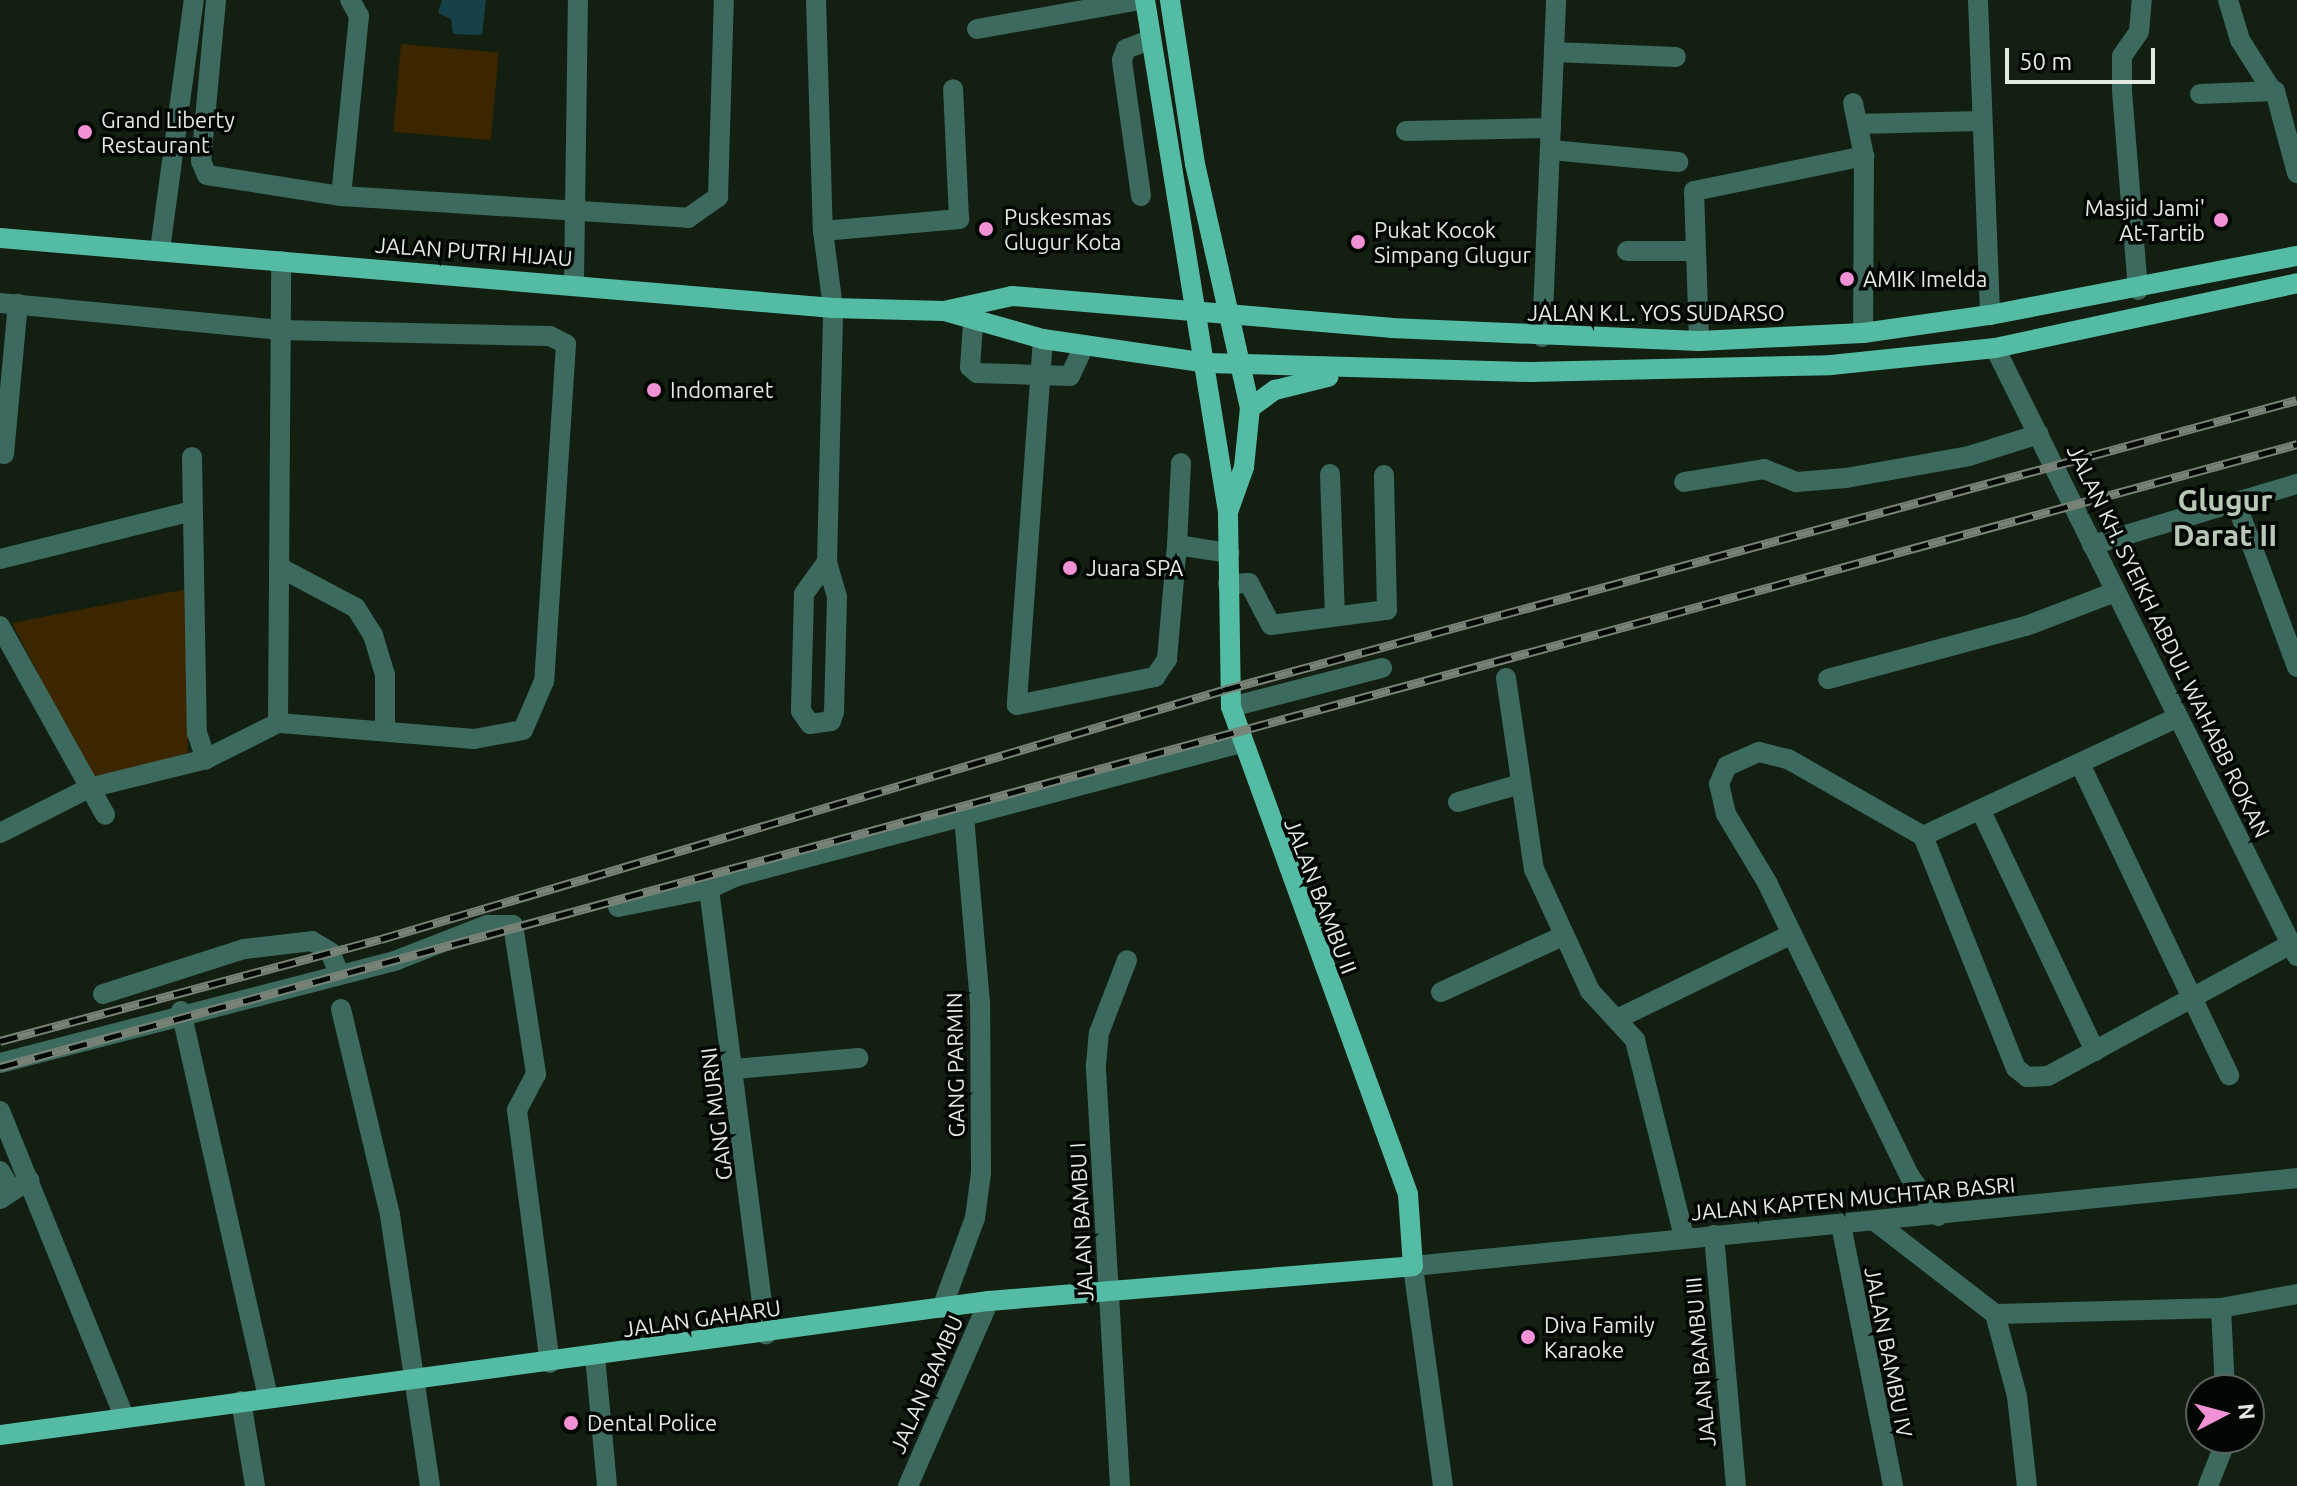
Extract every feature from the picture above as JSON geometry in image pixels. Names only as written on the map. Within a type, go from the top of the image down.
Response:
[{"type":"main road","points":[[1143,0],[1179,229],[1200,312],[1219,467],[1228,512]]},
{"type":"main road","name":"JALAN BAMBU II","points":[[1170,0],[1195,164],[1235,316],[1250,408],[1244,467],[1228,512],[1231,707],[1241,743],[1408,1194],[1413,1266]]},
{"type":"main road","name":"JALAN PUTRI HIJAU","points":[[0,238],[574,282],[833,308],[944,311],[1012,296],[1200,312]]},
{"type":"main road","name":"JALAN K.L. YOS SUDARSO","points":[[1200,312],[1542,337],[1699,341],[1863,333],[2138,290],[2297,256]]},
{"type":"main road","points":[[1208,363],[1348,372],[1831,365],[1995,348],[2297,283]]},
{"type":"main road","name":"JALAN PUTRI HIJAU","points":[[944,311],[973,324],[1043,339],[1208,363]]},
{"type":"main road","points":[[1250,408],[1275,390],[1348,372]]},
{"type":"main road","name":"JALAN GAHARU","points":[[0,1435],[981,1303],[1413,1266]]},
{"type":"street","points":[[160,250],[194,0]]},
{"type":"street","points":[[216,0],[205,172],[341,196],[580,215],[688,218],[718,197],[724,0]]},
{"type":"street","points":[[341,196],[359,16],[350,0]]},
{"type":"street","points":[[574,282],[580,215],[578,0]]},
{"type":"street","points":[[816,0],[823,231],[833,308],[827,562],[837,597],[834,712],[831,721],[810,724],[801,711],[804,594],[827,562]]},
{"type":"street","points":[[977,29],[1143,0]]},
{"type":"street","points":[[1542,337],[1556,0]]},
{"type":"street","points":[[1978,0],[1980,121],[1990,315]]},
{"type":"street","points":[[2138,290],[2122,56],[2139,32],[2142,0]]},
{"type":"street","points":[[2228,0],[2240,40],[2281,100],[2297,173]]},
{"type":"street","points":[[1141,196],[1122,60],[1126,49],[1150,40]]},
{"type":"street","points":[[1554,52],[1676,57]]},
{"type":"street","points":[[823,231],[959,219],[953,89]]},
{"type":"street","points":[[2200,94],[2271,89]]},
{"type":"street","points":[[1853,103],[1864,156],[1863,333]]},
{"type":"street","points":[[1858,124],[1980,121]]},
{"type":"street","points":[[1406,131],[1551,128]]},
{"type":"street","points":[[1551,150],[1678,162]]},
{"type":"street","points":[[1699,341],[1694,191],[1864,156]]},
{"type":"street","points":[[1627,251],[1696,251]]},
{"type":"street","points":[[278,723],[281,261]]},
{"type":"street","points":[[0,833],[89,788],[206,759],[278,723],[507,737],[536,712],[571,361],[566,344],[550,336],[281,330],[9,303],[4,454]]},
{"type":"street","points":[[973,324],[970,367],[1041,376],[1070,376],[1084,346]]},
{"type":"street","points":[[1043,339],[1017,705],[1155,677],[1167,659],[1181,463]]},
{"type":"street","name":"JALAN KH. SYEIKH ABDUL WAHABB ROKAN","points":[[1995,348],[2176,718],[2294,950]]},
{"type":"street","points":[[1684,482],[1764,469],[1796,482],[1846,478],[1969,456],[2039,434]]},
{"type":"street","points":[[192,457],[189,512],[197,733],[206,759]]},
{"type":"street","points":[[1330,474],[1335,616]]},
{"type":"street","points":[[1228,584],[1249,583],[1271,625],[1389,607],[1384,475]]},
{"type":"street","points":[[2092,545],[2297,484]]},
{"type":"street","points":[[2236,503],[2297,667]]},
{"type":"street","points":[[0,559],[189,512]]},
{"type":"street","points":[[1177,545],[1229,553]]},
{"type":"street","points":[[279,567],[356,608],[373,635],[385,675],[385,730]]},
{"type":"street","points":[[1828,679],[2026,626],[2115,592]]},
{"type":"street","points":[[0,626],[105,815]]},
{"type":"street","points":[[1231,707],[1382,668]]},
{"type":"street","points":[[1506,678],[1517,785],[1534,869],[1590,991],[1619,1018],[1635,1040],[1684,1237]]},
{"type":"street","points":[[1923,836],[2081,766],[2176,718]]},
{"type":"street","points":[[618,907],[709,889],[964,815],[1241,743]]},
{"type":"street","points":[[1938,1216],[1909,1175],[1720,795],[1727,766],[1740,756],[1759,752],[1788,759],[1923,836],[2016,1068],[2037,1078],[2294,950]]},
{"type":"street","points":[[2081,766],[2191,1002],[2229,1075]]},
{"type":"street","points":[[1458,802],[1517,785]]},
{"type":"street","points":[[1981,811],[2095,1051]]},
{"type":"street","name":"GANG PARMIN","points":[[943,1308],[975,1218],[981,1173],[980,1003],[964,815]]},
{"type":"street","name":"GANG MURNI","points":[[709,889],[735,1069],[766,1334]]},
{"type":"street","points":[[0,1063],[181,1011],[338,971],[397,960],[487,925],[513,925],[536,1074],[517,1110],[550,1363]]},
{"type":"street","points":[[1619,1018],[1790,935]]},
{"type":"street","points":[[1441,992],[1563,936]]},
{"type":"street","points":[[103,994],[244,949],[312,941],[330,952],[338,971]]},
{"type":"street","name":"JALAN BAMBU I","points":[[1120,1486],[1097,1047],[1127,960]]},
{"type":"street","points":[[341,1009],[390,1215],[418,1379],[430,1486]]},
{"type":"street","points":[[181,1011],[268,1397]]},
{"type":"street","points":[[735,1069],[859,1058]]},
{"type":"street","points":[[0,1111],[14,1190]]},
{"type":"street","points":[[0,1171],[14,1190],[124,1417]]},
{"type":"street","name":"JALAN KAPTEN MUCHTAR BASRI","points":[[1413,1266],[2297,1178]]},
{"type":"street","points":[[1876,1222],[1995,1314],[2017,1396],[2027,1486]]},
{"type":"street","name":"JALAN BAMBU IV","points":[[1841,1225],[1893,1486]]},
{"type":"street","name":"JALAN BAMBU III","points":[[1714,1235],[1736,1486]]},
{"type":"street","name":"JALAN BAMBU II","points":[[1413,1266],[1443,1486]]},
{"type":"street","points":[[1995,1314],[2221,1308],[2297,1294]]},
{"type":"street","name":"JALAN BAMBU","points":[[908,1486],[981,1303]]},
{"type":"street","points":[[2221,1308],[2224,1374]]},
{"type":"street","points":[[595,1356],[607,1486]]},
{"type":"street","points":[[241,1401],[255,1486]]},
{"type":"street","points":[[2208,1486],[2221,1454]]},
{"type":"shaded area","points":[[401,44],[499,53],[491,140],[393,132]]},
{"type":"shaded area","points":[[187,589],[188,753],[93,780],[12,623]]},
{"type":"water","points":[[442,0],[486,0],[482,35],[453,34],[451,19],[438,13]]},
{"type":"railway","points":[[0,1041],[381,939],[1223,690],[2297,400]]},
{"type":"railway","points":[[0,1067],[2297,444]]},
{"type":"place","name":"Grand Liberty Restaurant","points":[[85,132]]},
{"type":"place","name":"Masjid Jami' At-Tartib","points":[[2221,220]]},
{"type":"place","name":"Puskesmas Glugur Kota","points":[[986,229]]},
{"type":"place","name":"Pukat Kocok Simpang Glugur","points":[[1358,242]]},
{"type":"place","name":"AMIK Imelda","points":[[1847,279]]},
{"type":"place","name":"Indomaret","points":[[654,390]]},
{"type":"place","name":"Juara SPA","points":[[1070,568]]},
{"type":"place","name":"Diva Family Karaoke","points":[[1528,1337]]},
{"type":"place","name":"Dental Police","points":[[571,1423]]},
{"type":"district","name":"Glugur Darat II","points":[[2225,517]]}]
